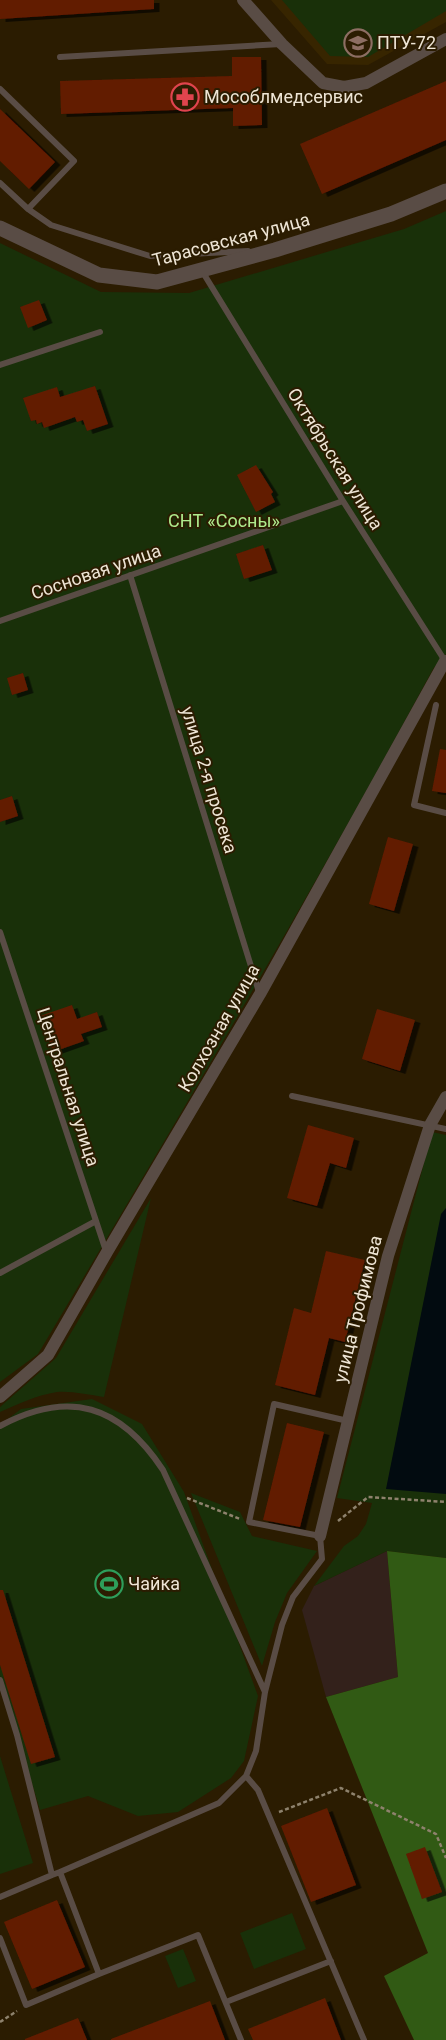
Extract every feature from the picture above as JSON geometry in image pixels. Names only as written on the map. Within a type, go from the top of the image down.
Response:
[{"type":"street","points":[[243,0],[282,44],[323,83],[344,87],[366,83],[446,39]]},
{"type":"street","name":"Тарасовская улица","points":[[0,228],[99,275],[157,282],[275,250],[391,214],[446,191]]},
{"type":"street","name":"Колхозная улица","points":[[0,1397],[48,1355],[260,994],[445,661]]},
{"type":"street","name":"улица Трофимова","points":[[320,1536],[388,1256],[430,1125],[446,1097]]},
{"type":"lane","points":[[60,57],[282,44]]},
{"type":"lane","points":[[0,89],[74,161],[28,209]]},
{"type":"lane","points":[[0,183],[28,209],[51,225],[150,256],[275,250]]},
{"type":"lane","name":"Октябрьская улица","points":[[202,271],[343,501],[445,661]]},
{"type":"lane","points":[[0,365],[100,332]]},
{"type":"lane","name":"Сосновая улица","points":[[0,621],[343,501]]},
{"type":"lane","name":"улица 2-я просека","points":[[130,576],[260,994]]},
{"type":"lane","points":[[436,705],[414,805],[446,813]]},
{"type":"lane","name":"Центральная улица","points":[[0,932],[107,1252]]},
{"type":"lane","points":[[292,1096],[446,1128]]},
{"type":"lane","points":[[0,1273],[96,1221]]},
{"type":"lane","points":[[0,1897],[219,1803],[246,1776],[256,1751],[265,1692],[282,1624],[293,1597],[322,1558],[320,1536],[248,1522],[274,1404],[348,1421]]},
{"type":"lane","points":[[0,1426],[44,1407],[70,1407],[102,1413],[118,1421],[148,1448],[163,1470],[265,1692]]},
{"type":"lane","points":[[0,1680],[17,1735],[52,1875]]},
{"type":"lane","points":[[246,1776],[258,1790],[270,1816],[364,2040]]},
{"type":"lane","points":[[60,1872],[100,1974]]},
{"type":"lane","points":[[0,1938],[26,2004],[198,1935],[241,2040]]},
{"type":"lane","points":[[226,2002],[331,1961]]},
{"type":"path","points":[[174,1493],[248,1522]]},
{"type":"path","points":[[320,1536],[368,1497],[446,1502]]},
{"type":"path","points":[[270,1816],[341,1788],[436,1834],[446,1858]]},
{"type":"path","points":[[0,2022],[26,2004]]},
{"type":"shaded area","name":"ПТУ-72","points":[[271,0],[446,0],[446,22],[368,65],[327,64]]},
{"type":"shaded area","points":[[446,1208],[446,1494],[386,1489],[441,1214]]},
{"type":"shaded area","points":[[387,1551],[398,1677],[326,1697],[302,1610],[314,1586]]},
{"type":"green space","name":"ПТУ-72","points":[[282,0],[446,0],[446,11],[368,57],[330,56]]},
{"type":"green space","name":"СНТ «Сосны»","points":[[446,211],[446,654],[433,669],[289,928],[38,1354],[0,1382],[0,243],[101,292],[189,293],[404,229]]},
{"type":"green space","points":[[432,1132],[446,1135],[446,1558],[387,1551],[314,1586],[344,1546],[358,1536],[366,1524],[372,1503],[337,1498]]},
{"type":"green space","points":[[151,1198],[104,1397],[75,1393],[50,1393],[0,1412],[0,1407],[56,1358]]},
{"type":"green space","name":"Чайка","points":[[92,1399],[142,1424],[184,1492],[258,1696],[244,1761],[231,1778],[178,1812],[138,1816],[88,1796],[40,1810],[0,1676],[0,1425],[21,1409]]},
{"type":"green space","points":[[191,1493],[240,1512],[252,1536],[317,1551],[287,1593],[275,1622],[262,1666]]},
{"type":"green space","points":[[387,1551],[446,1558],[446,2040],[414,2040],[384,1976],[428,1953],[326,1697],[398,1677]]},
{"type":"green space","points":[[0,1756],[33,1863],[0,1874]]},
{"type":"green space","points":[[292,1913],[306,1949],[254,1969],[240,1933]]},
{"type":"green space","points":[[183,1949],[196,1981],[178,1988],[165,1956]]},
{"type":"building","points":[[0,0],[154,0],[154,9],[0,19]]},
{"type":"building","points":[[232,57],[261,57],[262,125],[233,126],[233,108],[61,114],[60,81],[232,76]]},
{"type":"building","points":[[446,81],[446,140],[322,194],[300,144]]},
{"type":"building","points":[[0,109],[55,162],[29,189],[0,161]]},
{"type":"building","points":[[39,300],[47,320],[28,328],[20,307]]},
{"type":"building","points":[[95,386],[108,424],[87,431],[83,420],[77,422],[75,417],[44,428],[42,422],[37,424],[36,420],[31,421],[23,398],[57,387],[60,397]]},
{"type":"building","points":[[256,465],[273,492],[271,494],[275,502],[256,512],[237,475]]},
{"type":"building","points":[[263,545],[272,570],[244,579],[236,554]]},
{"type":"building","points":[[23,673],[28,690],[12,695],[7,678]]},
{"type":"building","points":[[440,749],[446,750],[446,793],[432,791]]},
{"type":"building","points":[[12,796],[18,816],[0,822],[0,800]]},
{"type":"building","points":[[388,837],[413,844],[394,911],[369,904]]},
{"type":"building","points":[[72,1005],[77,1019],[97,1012],[102,1027],[81,1034],[84,1041],[53,1052],[40,1016]]},
{"type":"building","points":[[377,1009],[415,1020],[400,1071],[362,1059]]},
{"type":"building","points":[[308,1125],[354,1138],[346,1168],[330,1163],[317,1206],[287,1198]]},
{"type":"building","points":[[326,1251],[365,1260],[345,1342],[329,1338],[315,1395],[275,1385],[294,1308],[311,1313]]},
{"type":"building","points":[[287,1423],[324,1432],[300,1527],[263,1520]]},
{"type":"building","points":[[0,1590],[3,1590],[55,1757],[31,1764],[0,1665]]},
{"type":"building","points":[[327,1808],[356,1885],[311,1902],[281,1826]]},
{"type":"building","points":[[425,1847],[442,1892],[422,1899],[406,1854]]},
{"type":"building","points":[[57,1900],[85,1967],[32,1989],[4,1922]]},
{"type":"building","points":[[325,1998],[341,2040],[253,2040],[248,2029]]},
{"type":"building","points":[[210,2001],[225,2040],[111,2040],[111,2039]]},
{"type":"building","points":[[78,2018],[87,2040],[25,2040],[25,2039]]},
{"type":"place","name":"ПТУ-72","points":[[358,43]]},
{"type":"place","name":"Мособлмедсервис","points":[[185,97]]},
{"type":"place","name":"Чайка","points":[[109,1584]]}]
